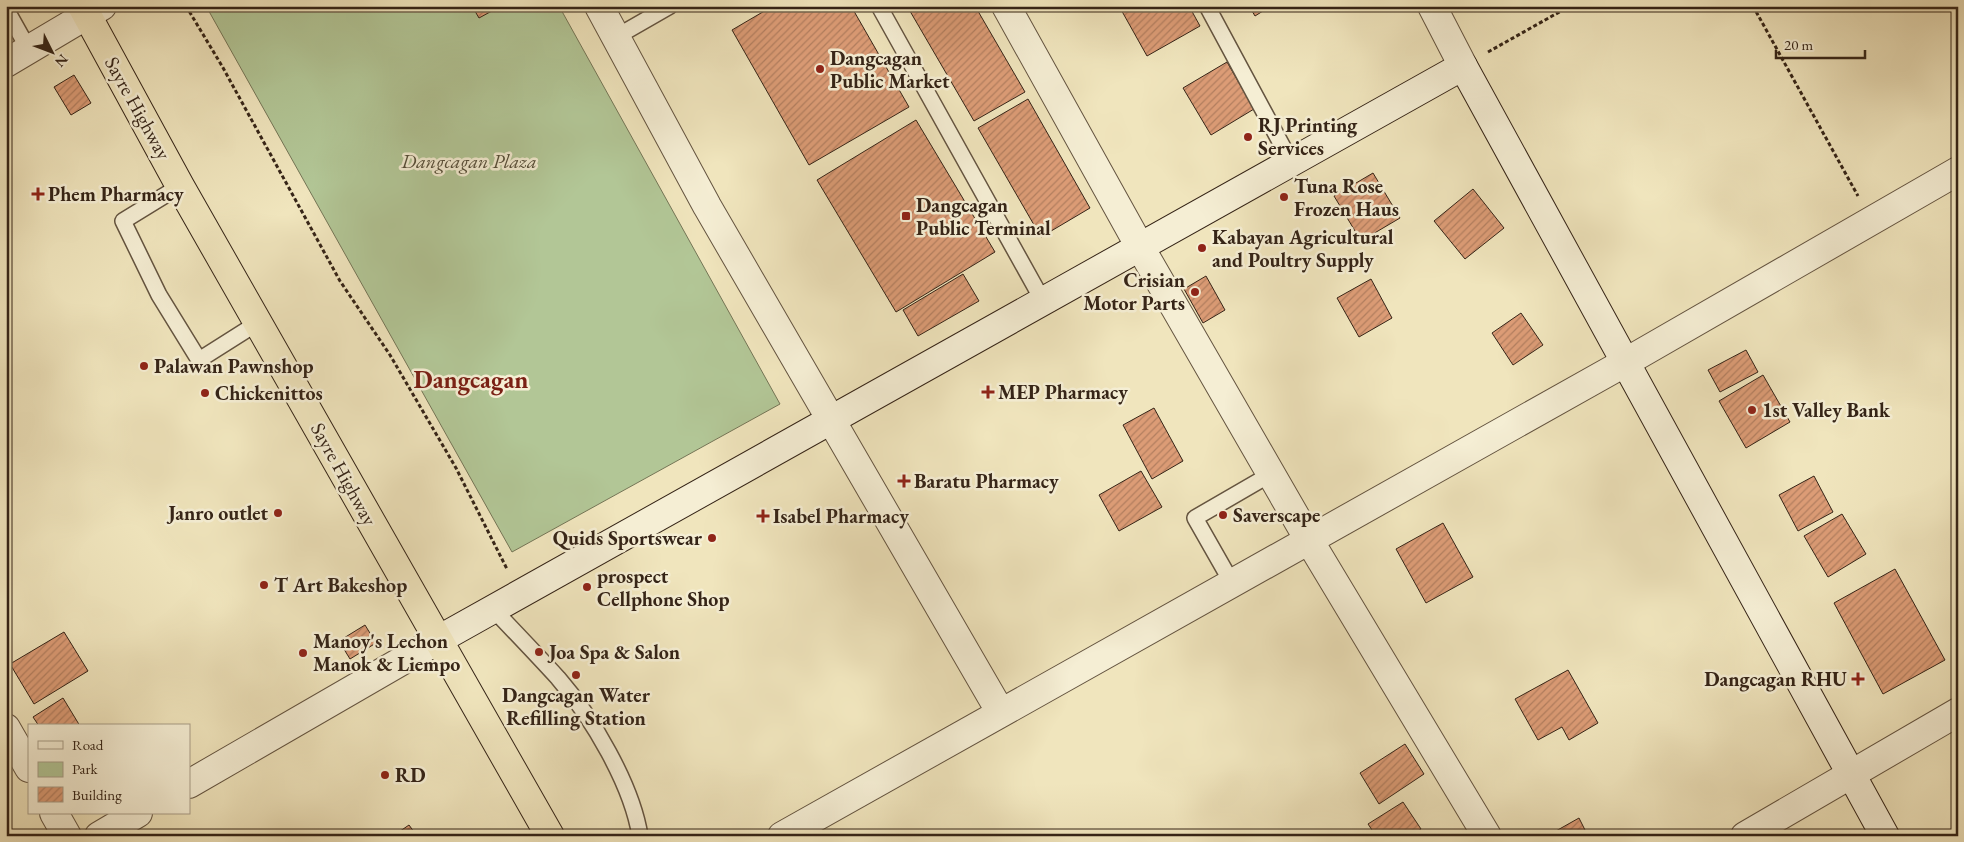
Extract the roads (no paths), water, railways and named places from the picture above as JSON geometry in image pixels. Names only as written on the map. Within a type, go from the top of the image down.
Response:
[{"type":"highway","name":"Sayre Highway","points":[[90,9],[180,186],[260,322],[550,836]]},
{"type":"street","points":[[599,6],[707,206],[1000,713]]},
{"type":"street","points":[[1006,6],[1140,247],[1309,540],[1487,836]]},
{"type":"street","points":[[1432,6],[1463,66],[1885,836]]},
{"type":"street","points":[[17,56],[90,9]]},
{"type":"street","points":[[190,783],[493,609],[1463,66]]},
{"type":"street","points":[[782,836],[1626,362],[1958,171]]},
{"type":"street","points":[[1745,836],[1850,773],[1958,712]]},
{"type":"street","points":[[6,728],[28,766]]},
{"type":"street","points":[[55,814],[67,836]]},
{"type":"street","points":[[99,836],[136,814]]},
{"type":"lane","points":[[616,37],[670,6]]},
{"type":"lane","points":[[879,6],[1043,301]]},
{"type":"lane","points":[[1206,6],[1291,162]]},
{"type":"lane","points":[[6,9],[17,56]]},
{"type":"lane","points":[[180,186],[123,221],[159,295],[200,360],[260,322]]},
{"type":"lane","points":[[1232,583],[1195,518],[1271,474]]},
{"type":"lane","points":[[493,609],[559,680],[586,716],[621,777],[638,822],[640,836]]},
{"type":"place","name":"Dangcagan Public Market","points":[[820,69]]},
{"type":"place","name":"RJ Printing Services","points":[[1248,137]]},
{"type":"place","name":"Phem Pharmacy","points":[[38,194]]},
{"type":"place","name":"Tuna Rose Frozen Haus","points":[[1284,197]]},
{"type":"place","name":"Dangcagan Public Terminal","points":[[906,216]]},
{"type":"place","name":"Kabayan Agricultural and Poultry Supply","points":[[1202,248]]},
{"type":"place","name":"Crisian Motor Parts","points":[[1195,292]]},
{"type":"place","name":"Palawan Pawnshop","points":[[144,366]]},
{"type":"place","name":"MEP Pharmacy","points":[[988,392]]},
{"type":"place","name":"Chickenittos","points":[[205,393]]},
{"type":"place","name":"1st Valley Bank","points":[[1752,410]]},
{"type":"place","name":"Baratu Pharmacy","points":[[904,481]]},
{"type":"place","name":"Janro outlet","points":[[278,513]]},
{"type":"place","name":"Saverscape","points":[[1223,515]]},
{"type":"place","name":"Isabel Pharmacy","points":[[763,516]]},
{"type":"place","name":"Quids Sportswear","points":[[712,538]]},
{"type":"place","name":"T Art Bakeshop","points":[[264,585]]},
{"type":"place","name":"prospect Cellphone Shop","points":[[587,587]]},
{"type":"place","name":"Joa Spa & Salon","points":[[539,652]]},
{"type":"place","name":"Manoy's Lechon Manok & Liempo","points":[[303,653]]},
{"type":"place","name":"Dangcagan Water Refilling Station","points":[[576,675]]},
{"type":"place","name":"Dangcagan RHU","points":[[1858,679]]},
{"type":"place","name":"RD","points":[[385,775]]},
{"type":"district","name":"Dangcagan","points":[[471,379]]},
{"type":"park label","name":"Dangcagan Plaza","points":[[469,161]]}]
